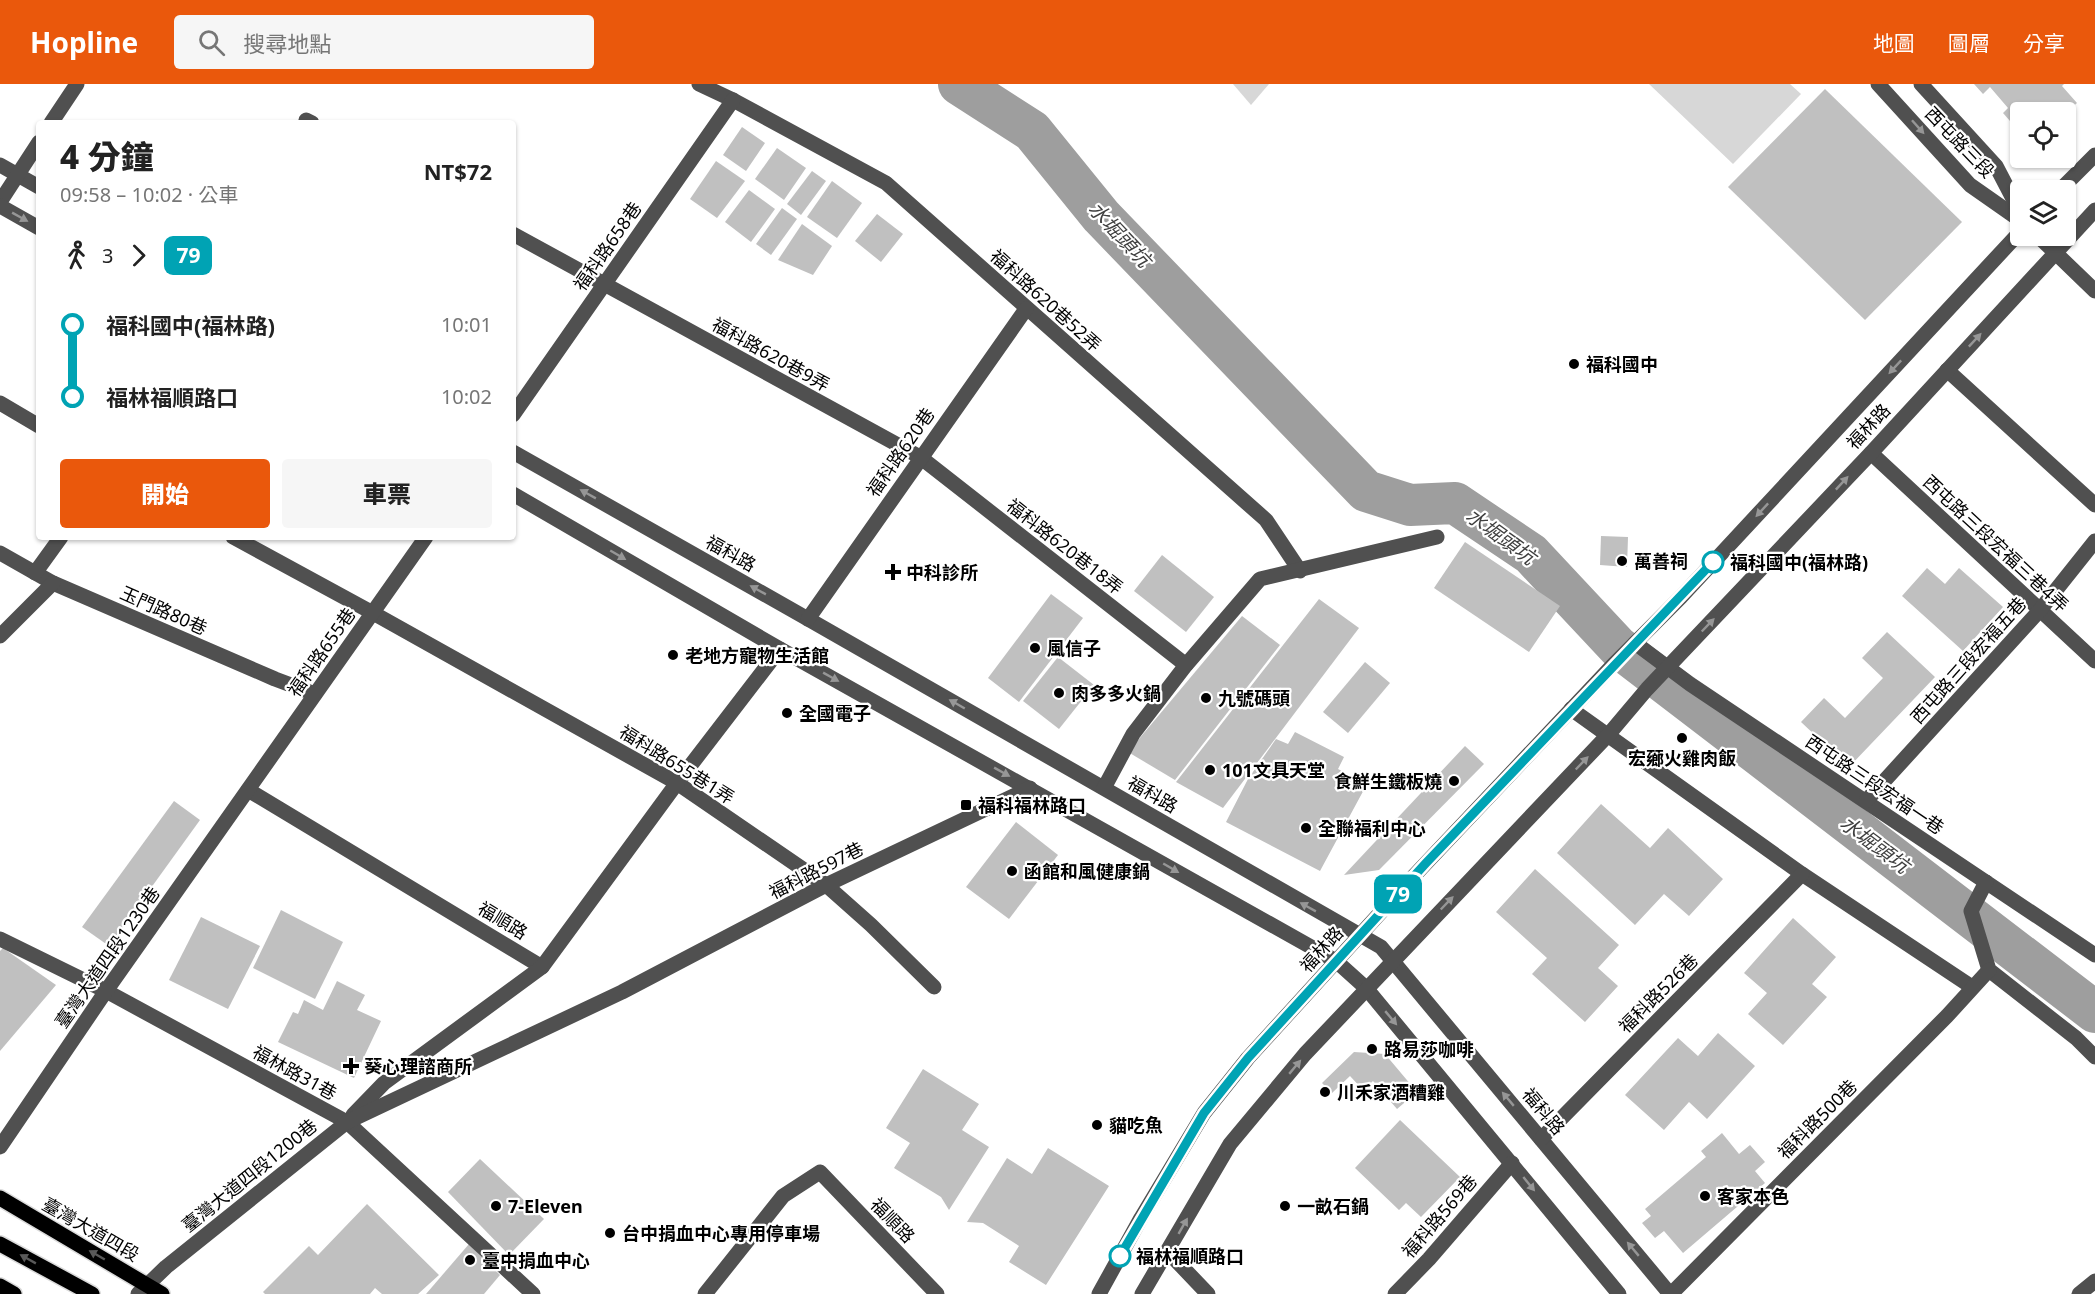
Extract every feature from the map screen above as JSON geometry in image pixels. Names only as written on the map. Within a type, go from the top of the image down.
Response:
[{"type":"main road","name":"臺灣大道四段","points":[[0,1198],[143,1289],[162,1294]]},
{"type":"main road","points":[[0,1244],[92,1294]]},
{"type":"main road","points":[[0,1286],[14,1294]]},
{"type":"street","points":[[53,120],[77,84]]},
{"type":"street","name":"福科路620巷52弄","points":[[699,84],[886,183],[1266,520],[1300,571]]},
{"type":"street","name":"西屯路三段","points":[[1878,84],[1971,185],[2010,213]]},
{"type":"street","name":"西屯路三段","points":[[1921,84],[1996,166],[2010,193]]},
{"type":"street","name":"福科路658巷","points":[[516,411],[733,100]]},
{"type":"street","points":[[36,146],[0,204],[36,226]]},
{"type":"street","points":[[2070,180],[2095,155]]},
{"type":"street","points":[[0,165],[36,185]]},
{"type":"street","name":"福林路","points":[[1609,734],[1667,666],[1871,453],[2095,210]]},
{"type":"street","name":"福科路620巷9弄","points":[[516,236],[920,457]]},
{"type":"street","name":"福林路","points":[[1099,1294],[1141,1218],[1204,1113],[1248,1058],[1359,935],[1571,709],[1681,597],[2010,243]]},
{"type":"street","points":[[2048,246],[2092,284]]},
{"type":"street","name":"福科路620巷","points":[[808,619],[1026,309]]},
{"type":"street","points":[[1947,370],[2095,505]]},
{"type":"street","points":[[0,403],[36,424]]},
{"type":"street","name":"西屯路三段宏福三巷4弄","points":[[1871,453],[2095,661]]},
{"type":"street","name":"福科路","points":[[516,454],[1381,947],[1670,1294]]},
{"type":"street","name":"福科路620巷18弄","points":[[920,457],[1186,665]]},
{"type":"street","points":[[516,496],[780,649],[1336,961],[1366,988],[1619,1294]]},
{"type":"street","points":[[1104,788],[1133,734],[1186,665],[1260,579],[1437,537]]},
{"type":"street","points":[[35,573],[59,540]]},
{"type":"street","name":"福科路655巷1弄","points":[[239,540],[677,783],[826,885],[871,925],[934,987]]},
{"type":"street","name":"福科路655巷","points":[[248,790],[424,540]]},
{"type":"street","name":"西屯路三段宏福五巷","points":[[1866,801],[2040,610],[2095,541]]},
{"type":"street","name":"玉門路80巷","points":[[0,553],[52,583],[315,694]]},
{"type":"street","points":[[0,636],[52,583]]},
{"type":"street","name":"西屯路三段宏福一巷","points":[[1635,643],[1986,882],[2094,952]]},
{"type":"street","points":[[347,1122],[384,1083],[542,967],[677,783],[780,649]]},
{"type":"street","points":[[1571,709],[1802,874],[1972,987]]},
{"type":"street","points":[[1142,1294],[1230,1144],[1305,1054],[1609,734]]},
{"type":"street","name":"福科路597巷","points":[[622,992],[826,885],[1029,788]]},
{"type":"street","name":"福順路","points":[[248,790],[542,967]]},
{"type":"street","name":"臺灣大道四段1230巷","points":[[0,1147],[106,991],[248,790]]},
{"type":"street","name":"福科路526巷","points":[[1541,1139],[1802,874]]},
{"type":"street","points":[[1986,882],[1971,910],[1989,970],[2076,1038],[2095,1057]]},
{"type":"street","name":"福林路31巷","points":[[0,939],[106,991],[347,1122],[533,1294]]},
{"type":"street","name":"福科路500巷","points":[[1670,1294],[1947,1016],[1989,970]]},
{"type":"street","name":"臺灣大道四段1200巷","points":[[143,1289],[347,1122],[622,992]]},
{"type":"street","name":"福科路569巷","points":[[1395,1294],[1429,1259],[1512,1163]]},
{"type":"street","name":"福順路","points":[[705,1294],[783,1196],[820,1172],[937,1294]]},
{"type":"street","points":[[1168,1252],[1208,1294]]},
{"type":"street","points":[[2079,1294],[2095,1281]]},
{"type":"shaded area","points":[[1233,84],[1269,84],[1251,105]]},
{"type":"shaded area","points":[[1649,84],[1790,84],[1801,94],[1733,164]]},
{"type":"building","points":[[1974,84],[2064,84],[2062,86],[2077,103],[2010,102],[2010,121],[2003,113],[2008,108],[1990,87],[1983,94]]},
{"type":"building","points":[[1825,89],[1962,222],[1865,320],[1728,187]]},
{"type":"building","points":[[742,127],[765,143],[746,171],[723,155]]},
{"type":"building","points":[[777,148],[806,168],[784,200],[755,179]]},
{"type":"building","points":[[716,161],[745,181],[717,218],[690,199]]},
{"type":"building","points":[[812,171],[826,181],[801,215],[787,204]]},
{"type":"building","points":[[832,181],[862,203],[837,238],[807,217]]},
{"type":"building","points":[[749,190],[775,209],[751,242],[725,222]]},
{"type":"building","points":[[782,208],[797,219],[771,255],[756,244]]},
{"type":"building","points":[[877,214],[903,234],[881,262],[855,241]]},
{"type":"building","points":[[802,224],[832,246],[813,275],[778,260]]},
{"type":"building","points":[[1601,536],[1628,537],[1627,567],[1600,565]]},
{"type":"building","points":[[1465,542],[1560,606],[1529,652],[1434,588]]},
{"type":"building","points":[[1162,555],[1214,597],[1186,632],[1134,591]]},
{"type":"building","points":[[1927,568],[1945,584],[1959,568],[2003,607],[1963,651],[1902,596]]},
{"type":"building","name":"風信子","points":[[1051,594],[1083,618],[1019,702],[988,678]]},
{"type":"building","points":[[1319,599],[1359,628],[1223,808],[1176,782]]},
{"type":"building","name":"九號碼頭","points":[[1242,616],[1280,645],[1175,780],[1128,752]]},
{"type":"building","points":[[1887,632],[1935,677],[1849,767],[1801,722],[1824,698],[1845,718],[1883,678],[1862,658]]},
{"type":"building","name":"肉多多火鍋","points":[[1058,657],[1094,685],[1059,729],[1023,701]]},
{"type":"building","points":[[1365,662],[1390,683],[1348,733],[1323,712]]},
{"type":"building","points":[[1295,732],[1344,757],[1338,769],[1367,784],[1320,871],[1226,822],[1248,779],[1276,739],[1288,744]]},
{"type":"building","points":[[1465,746],[1484,764],[1379,870],[1344,875]]},
{"type":"building","points":[[174,801],[200,820],[109,946],[82,927]]},
{"type":"building","points":[[1601,804],[1650,848],[1668,828],[1723,879],[1689,916],[1664,894],[1635,925],[1557,853]]},
{"type":"building","name":"函館和風健康鍋","points":[[1016,822],[1058,855],[1009,919],[966,887]]},
{"type":"building","points":[[1535,869],[1619,945],[1598,968],[1618,986],[1585,1022],[1532,974],[1547,958],[1496,912]]},
{"type":"building","points":[[281,910],[343,942],[315,999],[253,968]]},
{"type":"building","points":[[201,917],[260,946],[228,1009],[169,980]]},
{"type":"building","points":[[1793,918],[1836,957],[1812,984],[1827,997],[1783,1045],[1748,1014],[1767,993],[1744,973]]},
{"type":"building","points":[[3,948],[56,985],[0,1051],[0,951]]},
{"type":"building","points":[[337,981],[365,995],[357,1010],[381,1021],[354,1078],[278,1042],[293,1012],[298,1014],[304,1000],[323,1010]]},
{"type":"building","points":[[1718,1033],[1755,1066],[1707,1119],[1689,1102],[1664,1130],[1625,1095],[1678,1038],[1698,1056]]},
{"type":"building","points":[[1354,1052],[1385,1054],[1417,1092],[1397,1109],[1373,1081],[1363,1090],[1350,1076],[1332,1093],[1322,1083]]},
{"type":"building","points":[[923,1069],[979,1104],[962,1130],[989,1147],[949,1210],[941,1197],[894,1168],[910,1143],[886,1128]]},
{"type":"building","points":[[1400,1120],[1460,1177],[1421,1217],[1406,1203],[1399,1210],[1355,1168]]},
{"type":"building","name":"客家本色","points":[[1722,1133],[1739,1154],[1750,1145],[1765,1162],[1755,1171],[1765,1183],[1683,1253],[1664,1231],[1655,1238],[1642,1223],[1651,1216],[1645,1209],[1706,1157],[1701,1151]]},
{"type":"building","points":[[1048,1148],[1109,1186],[1046,1285],[1009,1262],[1019,1246],[983,1223],[967,1222],[1007,1158],[1032,1174]]},
{"type":"building","name":"7-Eleven","points":[[480,1159],[544,1219],[509,1255],[448,1192]]},
{"type":"building","points":[[367,1204],[439,1275],[418,1294],[382,1294],[375,1288],[370,1294],[265,1294],[263,1292],[309,1246],[318,1255]]},
{"type":"building","name":"臺中捐血中心","points":[[469,1244],[500,1275],[484,1294],[426,1294]]},
{"type":"waterway","name":"水堀頭坑","points":[[959,84],[1032,131],[1101,216],[1366,491],[1410,505],[1455,503],[1531,554],[1618,647],[2095,1012]]},
{"type":"bus line","name":"79","points":[[1120,1256],[1204,1113],[1248,1058],[1426,863],[1713,562]]},
{"type":"place","name":"福科國中","points":[[1574,364]]},
{"type":"place","name":"萬善祠","points":[[1622,561]]},
{"type":"place","name":"福科國中(福林路)","points":[[1713,562]]},
{"type":"place","name":"中科診所","points":[[893,572]]},
{"type":"place","name":"風信子","points":[[1035,648]]},
{"type":"place","name":"老地方寵物生活館","points":[[673,655]]},
{"type":"place","name":"肉多多火鍋","points":[[1059,693]]},
{"type":"place","name":"九號碼頭","points":[[1206,698]]},
{"type":"place","name":"全國電子","points":[[787,713]]},
{"type":"place","name":"宏薌火雞肉飯","points":[[1682,738]]},
{"type":"place","name":"101文具天堂","points":[[1210,770]]},
{"type":"place","name":"食鮮生鐵板燒","points":[[1454,781]]},
{"type":"place","name":"福科福林路口","points":[[966,805]]},
{"type":"place","name":"全聯福利中心","points":[[1306,828]]},
{"type":"place","name":"函館和風健康鍋","points":[[1012,871]]},
{"type":"place","name":"路易莎咖啡","points":[[1372,1049]]},
{"type":"place","name":"葵心理諮商所","points":[[351,1066]]},
{"type":"place","name":"川禾家酒糟雞","points":[[1325,1092]]},
{"type":"place","name":"貓吃魚","points":[[1097,1125]]},
{"type":"place","name":"客家本色","points":[[1705,1196]]},
{"type":"place","name":"7-Eleven","points":[[496,1206]]},
{"type":"place","name":"一畝石鍋","points":[[1285,1206]]},
{"type":"place","name":"台中捐血中心專用停車場","points":[[610,1233]]},
{"type":"place","name":"福林福順路口","points":[[1120,1256]]},
{"type":"place","name":"臺中捐血中心","points":[[470,1260]]}]
